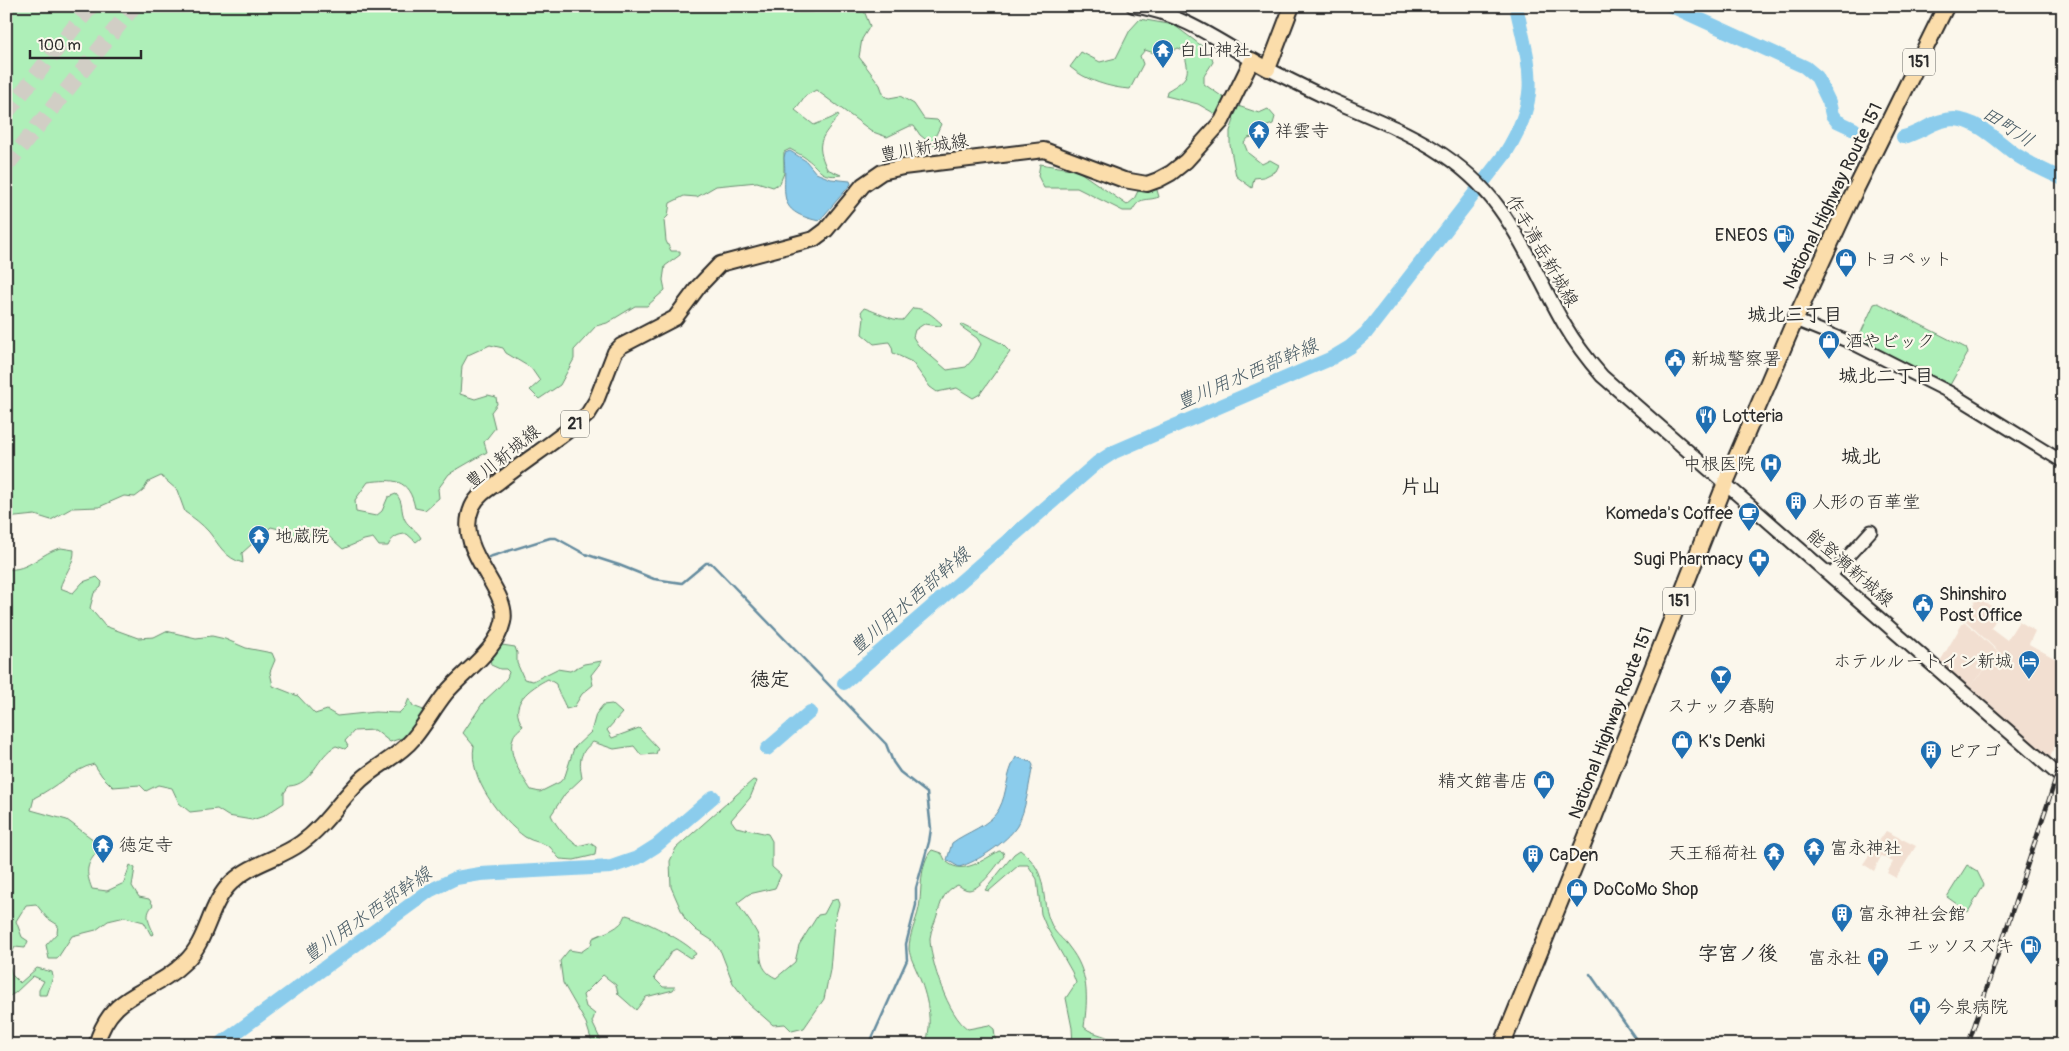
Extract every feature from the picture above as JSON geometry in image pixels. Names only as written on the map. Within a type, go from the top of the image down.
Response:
[{"type":"highway","name":"National Highway Route 151","points":[[1502,1045],[1725,484],[1795,320],[1847,207],[1946,6]]},
{"type":"main road","points":[[1133,6],[1163,13],[1184,22],[1268,69],[1292,6]]},
{"type":"main road","name":"豊川新城線","points":[[96,1045],[105,1021],[112,1010],[130,996],[169,974],[187,960],[194,951],[216,904],[231,882],[253,866],[287,851],[313,833],[360,781],[412,740],[446,693],[488,649],[501,629],[504,615],[501,603],[472,547],[470,526],[473,505],[484,492],[588,414],[596,400],[611,358],[620,346],[675,318],[699,286],[720,264],[820,235],[863,185],[882,172],[960,159],[1044,150],[1124,180],[1147,184],[1158,180],[1171,173],[1186,161],[1222,121],[1252,60]]},
{"type":"main road","name":"作手清岳新城線","points":[[1268,69],[1322,96],[1408,133],[1434,147],[1474,179],[1514,230],[1564,325],[1592,365],[1619,392],[1725,484]]},
{"type":"main road","name":"能登瀬新城線","points":[[1725,484],[2063,779]]},
{"type":"street","points":[[1795,320],[1852,343],[1949,392],[2063,462]]},
{"type":"street","points":[[1831,575],[1870,531]]},
{"type":"shaded area","points":[[1979,598],[2000,612],[1991,628],[2007,640],[2019,621],[2035,631],[2029,644],[2063,663],[2063,723],[2050,758],[1939,663],[1964,621],[1999,653],[1969,687],[2000,653],[1965,620],[1976,599]]},
{"type":"shaded area","points":[[1886,831],[1916,846],[1896,878],[1887,873],[1893,862],[1881,856],[1874,871],[1863,864]]},
{"type":"green space","points":[[6,6],[757,6],[798,12],[844,7],[863,8],[870,26],[862,39],[859,57],[880,85],[884,96],[889,98],[900,96],[914,104],[924,119],[937,120],[941,124],[936,135],[940,146],[934,146],[920,135],[914,126],[910,126],[887,137],[873,132],[816,90],[805,96],[795,110],[814,125],[838,114],[839,116],[824,135],[821,152],[827,169],[841,175],[824,174],[812,163],[790,149],[784,152],[784,173],[780,183],[773,187],[757,182],[716,186],[697,197],[684,196],[670,203],[668,216],[664,220],[666,241],[671,251],[680,251],[680,255],[665,266],[663,280],[665,290],[647,306],[635,306],[607,323],[596,326],[574,350],[574,359],[560,385],[539,399],[530,390],[540,381],[531,368],[506,353],[503,348],[490,345],[468,355],[462,366],[460,394],[475,399],[488,395],[496,397],[497,404],[491,412],[495,428],[484,442],[487,452],[449,474],[438,489],[439,498],[425,510],[415,508],[409,491],[404,486],[393,481],[368,482],[355,500],[356,512],[376,516],[382,511],[388,497],[396,494],[400,500],[405,520],[421,538],[416,542],[407,534],[401,535],[393,538],[388,546],[379,546],[373,538],[343,549],[326,534],[293,541],[283,530],[271,527],[242,553],[243,563],[227,555],[206,529],[185,512],[177,490],[161,476],[148,482],[143,491],[135,497],[124,496],[99,507],[72,508],[51,520],[35,515],[6,518]]},
{"type":"green space","points":[[1140,19],[1174,25],[1211,53],[1213,62],[1204,76],[1204,84],[1227,100],[1219,116],[1198,104],[1166,96],[1167,91],[1184,79],[1187,71],[1183,50],[1178,48],[1163,56],[1145,50],[1140,56],[1143,64],[1130,89],[1098,82],[1083,76],[1070,67],[1081,52],[1100,62],[1116,58],[1130,30]]},
{"type":"green space","points":[[1235,105],[1259,113],[1268,109],[1275,117],[1273,124],[1259,129],[1244,143],[1248,153],[1262,164],[1270,160],[1279,165],[1276,171],[1264,177],[1254,178],[1252,188],[1236,176],[1230,145],[1230,131],[1234,120],[1231,113]]},
{"type":"green space","points":[[1040,164],[1077,170],[1127,205],[1134,199],[1138,191],[1150,187],[1157,190],[1159,197],[1141,201],[1132,211],[1123,211],[1077,188],[1044,188],[1038,176]]},
{"type":"green space","points":[[1878,303],[1966,348],[1968,353],[1950,385],[1944,387],[1860,342],[1859,337],[1874,304]]},
{"type":"green space","points":[[864,308],[899,320],[903,320],[913,308],[921,309],[932,315],[942,324],[940,326],[924,324],[915,330],[913,337],[918,345],[947,370],[966,367],[974,358],[981,344],[977,338],[960,326],[962,324],[1001,343],[1010,352],[980,394],[973,398],[957,388],[937,392],[930,387],[912,362],[893,353],[889,342],[874,344],[862,334],[864,318],[861,312]]},
{"type":"green space","points":[[61,548],[74,550],[74,555],[60,588],[73,593],[83,582],[97,577],[102,582],[101,587],[94,593],[90,608],[105,626],[138,638],[154,637],[166,631],[196,638],[212,636],[246,648],[272,653],[275,660],[270,672],[273,686],[298,696],[315,714],[327,710],[337,716],[375,712],[399,713],[406,706],[409,698],[413,706],[426,711],[408,736],[390,742],[375,730],[354,731],[345,741],[348,746],[345,749],[336,746],[324,756],[304,781],[289,786],[284,793],[284,803],[264,816],[252,820],[228,816],[217,809],[190,812],[179,803],[172,788],[158,785],[146,791],[140,785],[113,787],[94,764],[78,770],[34,798],[31,810],[67,820],[98,843],[99,850],[91,859],[88,868],[88,877],[92,889],[107,891],[124,883],[130,865],[135,868],[132,886],[139,897],[149,899],[153,905],[148,915],[154,934],[151,935],[144,922],[125,917],[108,921],[96,930],[72,936],[57,959],[49,959],[46,945],[57,933],[58,925],[47,918],[36,904],[26,905],[16,921],[22,937],[28,941],[25,948],[15,947],[8,961],[12,975],[20,983],[37,968],[52,972],[53,977],[47,995],[39,995],[39,990],[44,981],[33,976],[15,993],[6,998],[6,569],[21,568],[47,553]]},
{"type":"green space","points":[[502,645],[515,647],[517,663],[524,679],[533,681],[557,669],[570,671],[584,664],[602,661],[591,675],[593,685],[582,694],[574,707],[566,709],[556,684],[548,679],[528,692],[519,704],[519,718],[523,726],[514,736],[512,751],[516,765],[531,790],[540,792],[560,782],[565,776],[574,748],[591,732],[596,714],[603,705],[612,704],[622,713],[607,730],[612,738],[639,728],[658,748],[656,754],[641,755],[634,746],[614,749],[593,742],[585,750],[580,762],[582,778],[565,794],[551,815],[562,832],[578,846],[590,843],[596,847],[595,855],[574,860],[560,859],[550,847],[528,839],[515,829],[496,809],[481,784],[473,758],[474,746],[463,733],[484,701],[507,678],[509,672],[506,669],[500,669],[491,665],[490,657]]},
{"type":"green space","points":[[753,780],[757,781],[750,798],[731,820],[736,827],[768,834],[772,841],[772,867],[781,875],[775,888],[749,894],[737,903],[757,933],[762,964],[769,974],[776,978],[795,962],[799,945],[818,915],[824,914],[831,901],[837,899],[839,904],[834,922],[830,970],[824,999],[804,1028],[792,1031],[785,1024],[773,1025],[749,1004],[733,983],[721,952],[713,941],[696,930],[685,919],[671,887],[670,861],[676,848]]},
{"type":"green space","points":[[932,850],[941,853],[946,861],[953,866],[960,867],[973,865],[999,851],[1003,852],[1004,856],[979,886],[969,890],[958,885],[947,892],[941,903],[930,938],[933,960],[941,987],[954,1013],[968,1029],[989,1025],[994,1029],[996,1045],[925,1045],[929,1028],[928,1009],[921,982],[911,959],[909,944],[919,908],[923,870]]},
{"type":"green space","points":[[1020,850],[1037,868],[1052,926],[1076,956],[1084,975],[1086,1005],[1084,1027],[1114,1041],[1117,1045],[1073,1045],[1072,1028],[1066,998],[1076,983],[1041,914],[1037,879],[1028,865],[1019,865],[989,891],[985,890],[1014,854]]},
{"type":"green space","points":[[1967,865],[1977,871],[1984,885],[1968,912],[1947,897]]},
{"type":"green space","points":[[626,915],[652,925],[674,937],[692,949],[696,954],[690,958],[676,949],[672,951],[654,978],[663,987],[675,987],[673,990],[646,997],[636,1010],[618,994],[616,985],[603,975],[583,995],[586,1007],[595,1014],[592,1022],[603,1045],[593,1045],[586,1023],[563,983],[560,961],[569,950],[581,952],[591,945],[593,938],[617,927]]},
{"type":"water","points":[[790,151],[806,161],[816,173],[831,179],[850,181],[851,184],[819,221],[804,217],[795,212],[789,206],[786,199],[784,158],[785,153]]},
{"type":"water","points":[[1016,757],[1031,762],[1033,765],[1025,805],[1017,826],[999,845],[974,861],[959,867],[947,860],[952,843],[984,824],[995,815],[1004,796],[1012,764]]},
{"type":"waterway","name":"豊川用水西部幹線","points":[[844,683],[1097,463],[1114,452],[1330,359],[1350,347],[1366,333],[1505,154],[1517,133],[1524,115],[1530,82],[1516,6]]},
{"type":"waterway","name":"田町川","points":[[1671,6],[1805,67],[1817,77],[1829,102],[1832,115],[1837,121],[1854,129]]},
{"type":"waterway","name":"田町川","points":[[1903,137],[1941,121],[1963,120],[1988,133],[2023,159],[2063,179]]},
{"type":"waterway","points":[[489,557],[550,538],[556,538],[585,554],[654,579],[682,583],[706,563],[711,563],[886,744],[893,762],[900,772],[927,793],[931,829],[916,888],[916,905],[906,944],[907,960],[869,1045]]},
{"type":"waterway","name":"豊川用水西部幹線","points":[[767,749],[810,712]]},
{"type":"waterway","name":"豊川用水西部幹線","points":[[219,1045],[429,891],[456,878],[480,874],[611,867],[637,858],[656,846],[713,797]]},
{"type":"waterway","points":[[1590,974],[1640,1045]]},
{"type":"tunnel","points":[[6,113],[91,6]]},
{"type":"tunnel","points":[[6,166],[134,6]]},
{"type":"railway","points":[[1968,1045],[2063,757]]},
{"type":"place","name":"白山神社","points":[[1163,69]]},
{"type":"place","name":"祥雲寺","points":[[1259,150]]},
{"type":"place","name":"ENEOS","points":[[1784,254]]},
{"type":"place","name":"トヨペット","points":[[1846,278]]},
{"type":"place","name":"酒やビック","points":[[1829,360]]},
{"type":"place","name":"新城警察署","points":[[1675,378]]},
{"type":"place","name":"Lotteria","points":[[1706,435]]},
{"type":"place","name":"中根医院","points":[[1771,483]]},
{"type":"place","name":"人形の百華堂","points":[[1796,521]]},
{"type":"place","name":"Komeda's Coffee","points":[[1749,532]]},
{"type":"place","name":"地蔵院","points":[[259,555]]},
{"type":"place","name":"Sugi Pharmacy","points":[[1759,578]]},
{"type":"place","name":"Shinshiro Post Office","points":[[1923,623]]},
{"type":"place","name":"ホテルルートイン新城","points":[[2029,680]]},
{"type":"place","name":"スナック春駒","points":[[1721,695]]},
{"type":"place","name":"K's Denki","points":[[1682,760]]},
{"type":"place","name":"ピアゴ","points":[[1931,770]]},
{"type":"place","name":"精文館書店","points":[[1544,800]]},
{"type":"place","name":"徳定寺","points":[[103,864]]},
{"type":"place","name":"富永神社","points":[[1814,867]]},
{"type":"place","name":"天王稲荷社","points":[[1774,872]]},
{"type":"place","name":"CaDen","points":[[1533,874]]},
{"type":"place","name":"DoCoMo Shop","points":[[1577,908]]},
{"type":"place","name":"富永神社会館","points":[[1842,933]]},
{"type":"place","name":"エッソスズキ","points":[[2031,965]]},
{"type":"place","name":"富永社","points":[[1878,977]]},
{"type":"place","name":"今泉病院","points":[[1920,1026]]},
{"type":"district","name":"城北三丁目","points":[[1795,315]]},
{"type":"district","name":"城北二丁目","points":[[1886,376]]},
{"type":"district","name":"城北","points":[[1861,456]]},
{"type":"district","name":"片山","points":[[1421,486]]},
{"type":"district","name":"徳定","points":[[770,679]]},
{"type":"district","name":"字宮ノ後","points":[[1738,953]]}]
